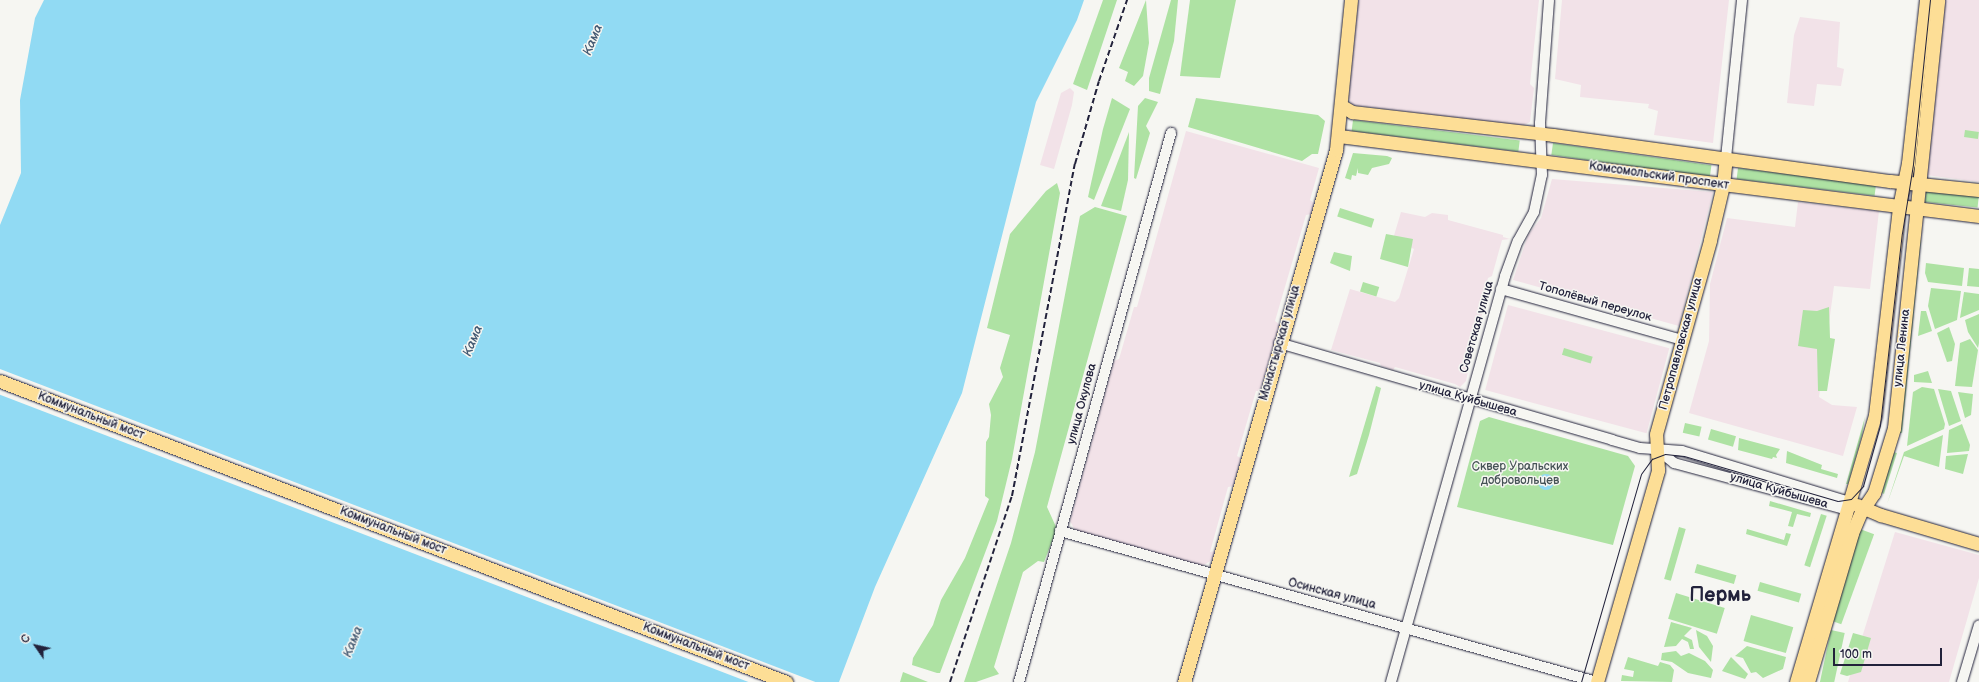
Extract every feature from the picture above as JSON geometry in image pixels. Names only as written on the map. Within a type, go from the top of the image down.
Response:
[{"type":"main road","name":"Монастырская улица","points":[[1184,682],[1345,112],[1351,0]]},
{"type":"main road","name":"улица Ленина","points":[[1796,682],[1848,500],[1868,442],[1878,394],[1899,207],[1904,182],[1926,0]]},
{"type":"main road","name":"улица Ленина","points":[[1808,682],[1852,533],[1862,511],[1876,490],[1894,428],[1915,208],[1938,0]]},
{"type":"main road","name":"Комсомольский проспект","points":[[1345,112],[1540,134],[1904,182],[1979,190]]},
{"type":"main road","name":"Комсомольский проспект","points":[[1339,136],[1979,216]]},
{"type":"main road","name":"Петропавловская улица","points":[[1597,682],[1654,481],[1659,460],[1656,434],[1723,185],[1726,158]]},
{"type":"main road","name":"Коммунальный мост","points":[[0,381],[786,682]]},
{"type":"main road","name":"улица Куйбышева","points":[[1848,500],[1862,511],[1979,544]]},
{"type":"street","name":"Советская улица","points":[[1391,682],[1501,289],[1518,241],[1534,212],[1542,174],[1540,134],[1549,0]]},
{"type":"street","name":"Петропавловская улица","points":[[1726,158],[1742,0]]},
{"type":"street","name":"улица Окулова","points":[[1019,682],[1171,133]]},
{"type":"street","name":"Тополёвый переулок","points":[[1501,289],[1682,340]]},
{"type":"street","name":"улица Куйбышева","points":[[1279,343],[1612,440],[1658,450],[1682,451],[1848,500]]},
{"type":"street","name":"улица Куйбышева","points":[[1658,450],[1674,463],[1848,500]]},
{"type":"street","points":[[1654,481],[1674,463]]},
{"type":"street","name":"Осинская улица","points":[[1060,531],[1597,682]]},
{"type":"street","points":[[1962,682],[1979,625]]},
{"type":"shaded area","points":[[1357,0],[1539,0],[1530,84],[1534,88],[1530,122],[1522,126],[1352,105],[1348,97]]},
{"type":"shaded area","points":[[1562,0],[1729,0],[1713,143],[1654,135],[1658,111],[1648,108],[1649,104],[1580,97],[1581,85],[1555,79]]},
{"type":"shaded area","points":[[1941,0],[1979,0],[1979,182],[1926,175]]},
{"type":"shaded area","points":[[1800,17],[1840,22],[1837,67],[1844,69],[1841,86],[1817,84],[1814,106],[1787,103],[1794,35]]},
{"type":"shaded area","points":[[1070,88],[1074,92],[1072,105],[1054,169],[1040,165],[1061,93]]},
{"type":"shaded area","points":[[1186,131],[1319,168],[1310,200],[1314,203],[1311,214],[1306,215],[1275,321],[1280,325],[1260,391],[1256,391],[1237,456],[1241,458],[1233,486],[1228,487],[1210,552],[1215,551],[1212,560],[1202,566],[1075,530],[1070,521],[1114,361],[1119,359],[1134,307],[1137,307]]},
{"type":"shaded area","points":[[1552,179],[1713,192],[1679,326],[1513,280],[1528,235],[1541,218]]},
{"type":"shaded area","points":[[1798,202],[1879,211],[1870,289],[1834,286],[1819,397],[1832,405],[1857,407],[1843,456],[1689,413],[1709,341],[1710,284],[1727,218],[1795,227]]},
{"type":"shaded area","points":[[1401,212],[1425,217],[1432,213],[1448,215],[1448,220],[1503,235],[1503,237],[1510,239],[1502,240],[1492,276],[1488,278],[1485,289],[1490,295],[1487,296],[1481,318],[1481,327],[1477,329],[1466,381],[1460,387],[1455,384],[1395,367],[1393,370],[1381,366],[1380,363],[1331,350],[1350,289],[1395,302],[1399,298],[1414,249],[1393,239]]},
{"type":"shaded area","points":[[1508,305],[1669,348],[1647,433],[1485,390]]},
{"type":"shaded area","points":[[1895,532],[1979,555],[1979,578],[1949,682],[1848,682]]},
{"type":"green space","points":[[1103,0],[1117,0],[1087,90],[1073,84]]},
{"type":"green space","points":[[1146,0],[1149,43],[1143,76],[1134,86],[1125,81],[1128,72],[1119,68]]},
{"type":"green space","points":[[1171,0],[1178,0],[1174,41],[1160,94],[1149,91],[1149,78]]},
{"type":"green space","points":[[1190,0],[1236,0],[1220,78],[1180,76]]},
{"type":"green space","points":[[1112,98],[1130,109],[1094,200],[1088,197],[1103,129]]},
{"type":"green space","points":[[1145,98],[1158,102],[1146,126],[1150,133],[1136,179],[1134,178],[1138,106]]},
{"type":"green space","points":[[1196,98],[1318,115],[1325,121],[1318,154],[1312,154],[1302,161],[1188,127]]},
{"type":"green space","points":[[1353,120],[1520,140],[1518,151],[1352,131]]},
{"type":"green space","points":[[1965,130],[1979,132],[1978,139],[1964,137]]},
{"type":"green space","points":[[1129,132],[1128,180],[1121,211],[1101,206]]},
{"type":"green space","points":[[1553,143],[1711,165],[1710,177],[1551,155]]},
{"type":"green space","points":[[1353,153],[1387,156],[1392,158],[1389,164],[1372,168],[1368,175],[1358,173],[1358,168],[1356,176],[1352,175],[1351,180],[1345,178]]},
{"type":"green space","points":[[1738,168],[1876,185],[1875,196],[1737,179]]},
{"type":"green space","points":[[1057,183],[1060,193],[1012,459],[997,521],[940,673],[937,673],[912,665],[913,658],[933,625],[941,600],[965,558],[989,499],[985,496],[986,442],[989,437],[991,415],[989,404],[1003,377],[1000,368],[1010,335],[987,328],[1010,234],[1046,191]]},
{"type":"green space","points":[[1926,191],[1979,197],[1978,207],[1925,202]]},
{"type":"green space","points":[[1095,207],[1127,216],[1047,507],[1057,529],[1044,562],[1038,561],[1023,572],[994,667],[999,674],[976,682],[964,682],[1011,543],[1035,452],[1080,216]]},
{"type":"green space","points":[[1340,208],[1374,219],[1371,228],[1337,217]]},
{"type":"green space","points":[[1386,234],[1413,239],[1408,267],[1380,259]]},
{"type":"green space","points":[[1918,240],[1921,240],[1902,433],[1898,433]]},
{"type":"green space","points":[[1334,252],[1352,256],[1350,271],[1330,263]]},
{"type":"green space","points":[[1926,263],[1964,268],[1962,286],[1928,282],[1925,273]]},
{"type":"green space","points":[[1969,268],[1979,269],[1979,287],[1967,286]]},
{"type":"green space","points":[[1363,282],[1379,287],[1376,297],[1360,292]]},
{"type":"green space","points":[[1931,288],[1961,291],[1957,320],[1935,329],[1928,306]]},
{"type":"green space","points":[[1964,292],[1979,294],[1979,310],[1960,318]]},
{"type":"green space","points":[[1829,307],[1830,338],[1835,339],[1827,391],[1818,391],[1817,349],[1798,346],[1803,310],[1817,311]]},
{"type":"green space","points":[[1921,311],[1926,311],[1932,331],[1918,336]]},
{"type":"green space","points":[[1979,314],[1978,348],[1968,332],[1965,320]]},
{"type":"green space","points":[[1949,327],[1955,344],[1952,361],[1947,362],[1937,333]]},
{"type":"green space","points":[[1970,339],[1978,350],[1972,387],[1955,386],[1960,343]]},
{"type":"green space","points":[[1564,348],[1593,357],[1591,363],[1562,355]]},
{"type":"green space","points":[[1928,371],[1932,383],[1914,382],[1914,375]]},
{"type":"green space","points":[[1376,386],[1381,388],[1369,435],[1357,474],[1349,477]]},
{"type":"green space","points":[[1922,387],[1934,389],[1945,424],[1944,429],[1907,446],[1913,392]]},
{"type":"green space","points":[[1938,389],[1951,391],[1961,421],[1949,426]]},
{"type":"green space","points":[[1958,392],[1973,394],[1971,415],[1965,418]]},
{"type":"green space","name":"Сквер Уральских добровольцев","points":[[1489,417],[1628,456],[1635,466],[1613,545],[1457,507],[1480,421]]},
{"type":"green space","points":[[1865,417],[1862,435],[1848,484],[1846,484]]},
{"type":"green space","points":[[1685,423],[1702,427],[1699,437],[1683,433]]},
{"type":"green space","points":[[1962,424],[1970,445],[1969,451],[1947,453],[1949,430]]},
{"type":"green space","points":[[1711,429],[1736,436],[1733,447],[1708,440]]},
{"type":"green space","points":[[1943,435],[1939,467],[1904,456],[1887,504],[1904,452]]},
{"type":"green space","points":[[1739,438],[1780,449],[1776,455],[1777,458],[1773,457],[1772,459],[1738,450]]},
{"type":"green space","points":[[1787,451],[1822,465],[1821,469],[1838,474],[1837,478],[1786,463]]},
{"type":"green space","points":[[1893,452],[1897,453],[1884,494],[1882,493]]},
{"type":"green space","points":[[1968,454],[1963,474],[1945,469],[1946,456]]},
{"type":"green space","points":[[1770,501],[1811,513],[1810,517],[1797,514],[1793,527],[1788,526],[1792,512],[1769,506]]},
{"type":"green space","points":[[1821,514],[1827,516],[1810,567],[1804,565]]},
{"type":"green space","points":[[1679,527],[1686,529],[1671,581],[1664,579]]},
{"type":"green space","points":[[1747,529],[1784,540],[1786,533],[1791,534],[1787,546],[1746,534]]},
{"type":"green space","points":[[1860,529],[1874,534],[1841,624],[1827,619]]},
{"type":"green space","points":[[1697,564],[1736,575],[1734,584],[1695,573]]},
{"type":"green space","points":[[1760,582],[1801,594],[1799,603],[1758,591]]},
{"type":"green space","points":[[1676,593],[1725,608],[1717,634],[1668,619]]},
{"type":"green space","points":[[1751,615],[1793,627],[1786,653],[1744,641]]},
{"type":"green space","points":[[1671,622],[1692,628],[1684,636],[1692,640],[1694,649],[1690,649],[1688,642],[1682,639],[1676,646],[1664,647]]},
{"type":"green space","points":[[1696,630],[1707,636],[1713,646],[1711,662],[1699,647]]},
{"type":"green space","points":[[1831,630],[1845,633],[1834,682],[1820,682]]},
{"type":"green space","points":[[1853,633],[1871,638],[1861,672],[1847,676],[1840,674]]},
{"type":"green space","points":[[1747,646],[1786,657],[1783,669],[1763,678],[1756,672],[1751,673],[1743,658],[1735,656]]},
{"type":"green space","points":[[1676,651],[1681,656],[1689,653],[1705,661],[1713,670],[1711,678],[1688,673],[1672,662],[1661,660],[1662,653]]},
{"type":"green space","points":[[1628,657],[1658,666],[1660,662],[1670,665],[1674,670],[1672,682],[1621,681],[1622,675],[1633,677],[1634,671],[1624,669]]},
{"type":"green space","points":[[1731,657],[1748,674],[1745,679],[1722,671]]},
{"type":"green space","points":[[903,672],[928,682],[900,682]]},
{"type":"water","name":"Кама","points":[[44,0],[1084,0],[1077,20],[1036,102],[962,393],[875,587],[839,682],[0,682],[0,225],[21,173],[20,100],[35,18]]},
{"type":"water","points":[[1546,474],[1553,479],[1554,482],[1549,489],[1546,490],[1539,485],[1538,482],[1543,475]]},
{"type":"pier","points":[[0,369],[815,682],[748,682],[0,395]]},
{"type":"tram line","points":[[1581,682],[1641,474],[1652,459],[1665,454],[1684,456],[1838,501],[1851,499],[1863,486],[1880,425],[1902,233],[1913,164],[1930,0]]},
{"type":"railway","points":[[950,682],[1012,496],[1075,164],[1099,81],[1127,0]]},
{"type":"district","name":"Пермь","points":[[1720,595]]}]
